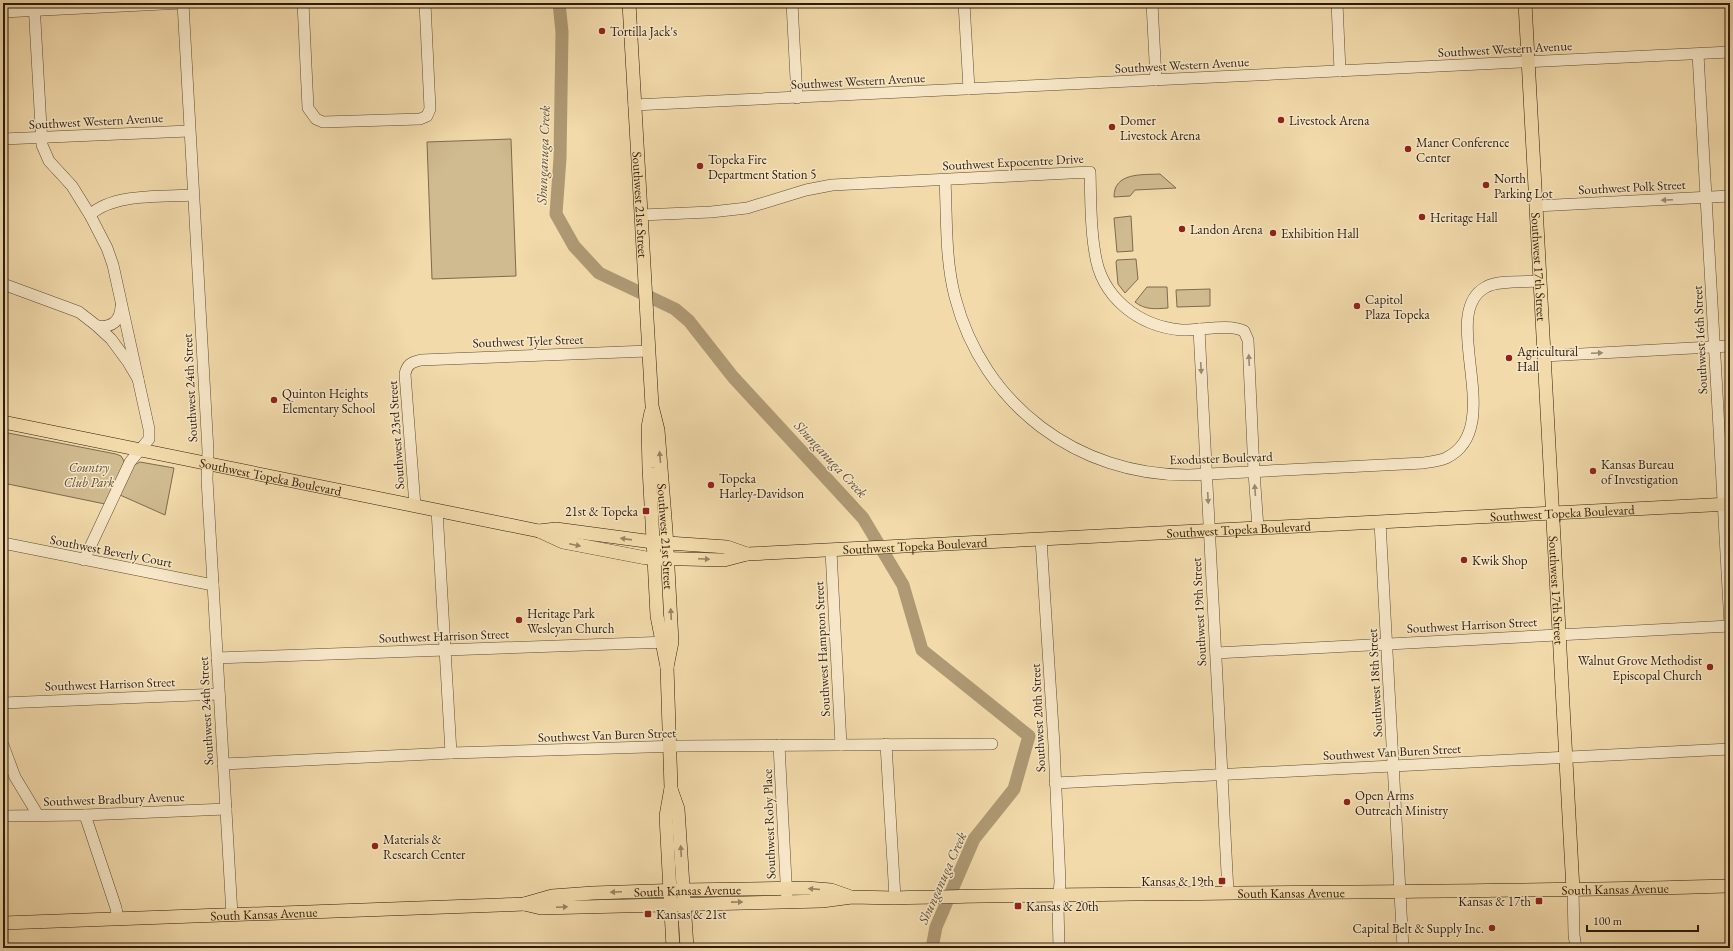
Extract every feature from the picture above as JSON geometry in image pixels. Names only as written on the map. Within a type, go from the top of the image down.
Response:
[{"type":"main road","name":"Southwest 21st Street","points":[[629,3],[648,351],[652,406],[658,430],[668,558],[667,667],[671,788],[666,816],[673,948]]},
{"type":"main road","name":"Southwest 17th Street","points":[[1524,3],[1573,890]]},
{"type":"main road","name":"Southwest 21st Street","points":[[652,406],[648,433],[657,616],[667,642]]},
{"type":"main road","name":"Southwest Topeka Boulevard","points":[[3,422],[539,531],[563,542],[602,551],[654,558],[724,560],[747,554],[852,550],[1042,539],[1727,505]]},
{"type":"main road","name":"Southwest Topeka Boulevard","points":[[539,531],[556,529],[653,542],[727,547],[747,554]]},
{"type":"main road","name":"Southwest 21st Street","points":[[671,788],[678,809],[687,948]]},
{"type":"main road","name":"South Kansas Avenue","points":[[524,904],[542,908],[684,903],[822,901],[852,897],[894,898],[1228,892],[1573,890],[1730,886]]},
{"type":"main road","name":"South Kansas Avenue","points":[[3,923],[524,904],[552,896],[670,890],[786,888],[831,890],[852,897]]},
{"type":"street","points":[[3,12],[34,7],[183,3]]},
{"type":"street","name":"Southwest 24th Street","points":[[183,3],[213,586],[232,915]]},
{"type":"street","points":[[303,3],[308,108],[312,116],[318,120],[338,121],[420,119],[427,116],[430,109],[425,3]]},
{"type":"street","points":[[792,3],[798,98]]},
{"type":"street","points":[[964,3],[969,89]]},
{"type":"street","points":[[1152,3],[1156,80]]},
{"type":"street","points":[[1337,3],[1340,71]]},
{"type":"street","points":[[34,7],[41,138],[48,161],[72,186],[90,215],[113,265],[149,429],[149,439],[130,462],[84,560]]},
{"type":"street","name":"Southwest Western Avenue","points":[[634,105],[1730,52]]},
{"type":"street","name":"Southwest 16th Street","points":[[1698,54],[1714,347],[1727,505],[1730,625]]},
{"type":"street","name":"Southwest Western Avenue","points":[[3,139],[190,131]]},
{"type":"street","name":"Southwest Expocentre Drive","points":[[641,215],[711,212],[747,208],[806,190],[832,185],[1090,172],[1095,254],[1103,281],[1125,308],[1146,321],[1165,328],[1182,330],[1240,329],[1244,331],[1248,340],[1258,528]]},
{"type":"street","name":"Exoduster Boulevard","points":[[945,180],[949,260],[955,296],[962,320],[974,348],[990,374],[1005,394],[1040,427],[1066,444],[1093,458],[1122,467],[1152,473],[1177,475],[1254,472],[1423,463],[1446,458],[1452,455],[1464,442],[1470,434],[1473,422],[1467,316],[1472,301],[1480,290],[1492,284],[1540,281]]},
{"type":"street","points":[[90,215],[97,208],[115,201],[193,195]]},
{"type":"street","name":"Southwest Polk Street","points":[[1536,206],[1730,196]]},
{"type":"street","points":[[3,284],[79,312],[97,326],[117,346],[138,379]]},
{"type":"street","points":[[97,326],[108,327],[115,323],[119,319],[122,306]]},
{"type":"street","name":"Southwest 19th Street","points":[[1199,329],[1228,892]]},
{"type":"street","points":[[1544,356],[1730,346]]},
{"type":"street","name":"Southwest Tyler Street","points":[[410,364],[421,360],[648,351]]},
{"type":"street","name":"Southwest 23rd Street","points":[[410,364],[406,368],[406,374],[415,506]]},
{"type":"street","points":[[437,510],[451,753]]},
{"type":"street","name":"Southwest 18th Street","points":[[1380,522],[1403,948]]},
{"type":"street","name":"Southwest 20th Street","points":[[1042,539],[1054,737],[1060,882],[1059,948]]},
{"type":"street","name":"Southwest Beverly Court","points":[[3,543],[213,586]]},
{"type":"street","name":"Southwest Hampton Street","points":[[831,551],[841,744]]},
{"type":"street","name":"Southwest Harrison Street","points":[[1216,653],[1730,625]]},
{"type":"street","name":"Southwest Harrison Street","points":[[217,658],[667,642]]},
{"type":"street","name":"Southwest Harrison Street","points":[[3,703],[219,694]]},
{"type":"street","name":"Southwest Van Buren Street","points":[[223,764],[451,753],[669,747],[841,744],[992,744]]},
{"type":"street","points":[[886,744],[894,898]]},
{"type":"street","points":[[3,745],[15,777],[38,815]]},
{"type":"street","name":"Southwest Roby Place","points":[[779,745],[787,901]]},
{"type":"street","name":"Southwest Van Buren Street","points":[[1055,783],[1566,756],[1730,749]]},
{"type":"street","name":"Southwest Bradbury Avenue","points":[[3,816],[84,815],[226,809]]},
{"type":"street","points":[[84,815],[116,908],[118,919]]},
{"type":"street","points":[[1573,890],[1574,935],[1576,948]]},
{"type":"green space","points":[[511,139],[516,276],[432,279],[427,142]]},
{"type":"green space","points":[[1160,174],[1176,188],[1135,190],[1130,196],[1114,197],[1115,189],[1119,183],[1130,176]]},
{"type":"green space","points":[[1131,216],[1133,251],[1117,252],[1114,218]]},
{"type":"green space","points":[[1136,259],[1138,279],[1125,293],[1118,284],[1116,262],[1117,260]]},
{"type":"green space","points":[[1147,287],[1167,287],[1168,308],[1146,308],[1135,302]]},
{"type":"green space","points":[[1210,289],[1210,306],[1177,307],[1176,290]]},
{"type":"green space","name":"Country Club Park","points":[[3,432],[121,456],[124,461],[123,466],[105,504],[3,483]]},
{"type":"green space","points":[[140,462],[174,468],[165,515],[120,495],[134,465]]},
{"type":"waterway","name":"Shunganuga Creek","points":[[559,3],[562,32],[560,158],[556,214],[574,246],[599,273],[675,309],[689,321],[733,377],[863,518],[903,585],[922,650],[1029,736],[1014,789],[974,839],[936,927],[932,948]]},
{"type":"place","name":"Tortilla Jack's","points":[[602,31]]},
{"type":"place","name":"Livestock Arena","points":[[1281,120]]},
{"type":"place","name":"Domer Livestock Arena","points":[[1112,127]]},
{"type":"place","name":"Maner Conference Center","points":[[1408,149]]},
{"type":"place","name":"Topeka Fire Department Station 5","points":[[700,166]]},
{"type":"place","name":"North Parking Lot","points":[[1486,185]]},
{"type":"place","name":"Heritage Hall","points":[[1422,217]]},
{"type":"place","name":"Landon Arena","points":[[1182,229]]},
{"type":"place","name":"Exhibition Hall","points":[[1273,233]]},
{"type":"place","name":"Capitol Plaza Topeka","points":[[1357,306]]},
{"type":"place","name":"Agricultural Hall","points":[[1509,358]]},
{"type":"place","name":"Quinton Heights Elementary School","points":[[274,400]]},
{"type":"place","name":"Kansas Bureau of Investigation","points":[[1593,471]]},
{"type":"place","name":"Topeka Harley-Davidson","points":[[711,485]]},
{"type":"place","name":"21st & Topeka","points":[[646,511]]},
{"type":"place","name":"Kwik Shop","points":[[1464,560]]},
{"type":"place","name":"Heritage Park Wesleyan Church","points":[[519,620]]},
{"type":"place","name":"Walnut Grove Methodist Episcopal Church","points":[[1710,667]]},
{"type":"place","name":"Open Arms Outreach Ministry","points":[[1347,802]]},
{"type":"place","name":"Materials & Research Center","points":[[375,846]]},
{"type":"place","name":"Kansas & 19th","points":[[1222,881]]},
{"type":"place","name":"Kansas & 17th","points":[[1539,901]]},
{"type":"place","name":"Kansas & 20th","points":[[1018,906]]},
{"type":"place","name":"Kansas & 21st","points":[[648,914]]},
{"type":"place","name":"Capital Belt & Supply Inc.","points":[[1492,928]]}]
